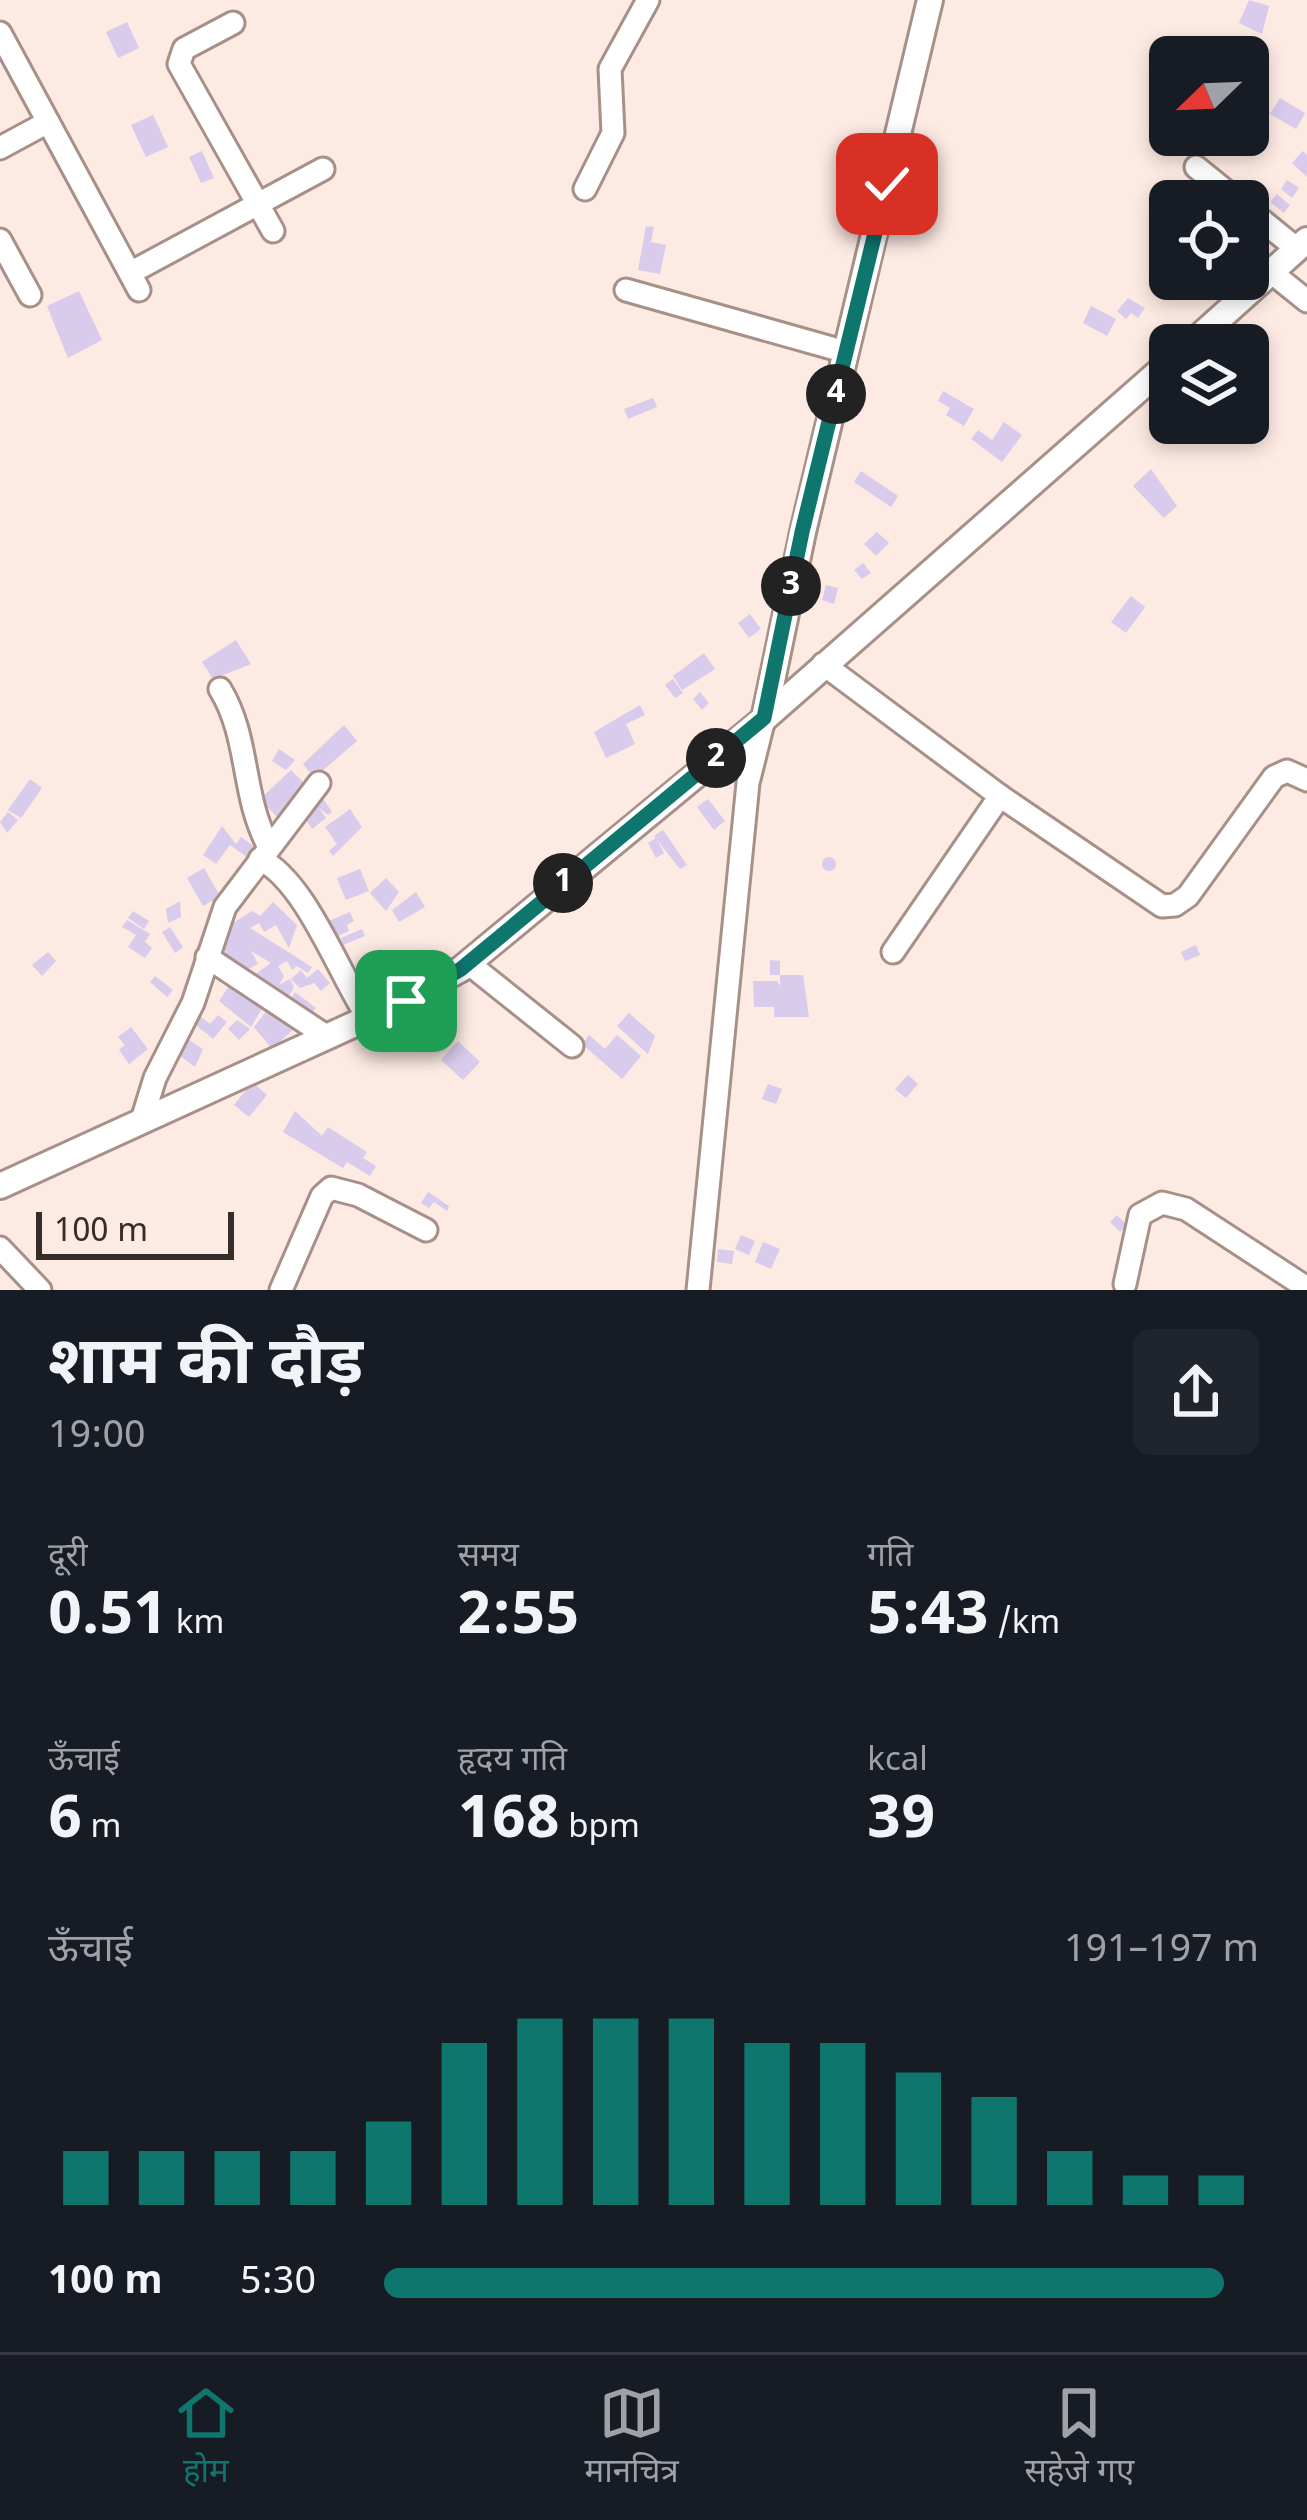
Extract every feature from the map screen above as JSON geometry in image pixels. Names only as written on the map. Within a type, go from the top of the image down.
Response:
[{"type":"main road","points":[[764,718],[930,0]]},
{"type":"main road","points":[[1214,324],[1302,244]]},
{"type":"main road","points":[[6,1175],[142,1120],[368,1018],[468,963],[764,718],[1149,380]]},
{"type":"street","points":[[585,189],[613,134],[610,69],[648,0]]},
{"type":"street","points":[[233,23],[184,49],[178,58],[273,231]]},
{"type":"street","points":[[2,43],[135,281],[258,204],[323,170]]},
{"type":"street","points":[[0,148],[48,122]]},
{"type":"street","points":[[1196,167],[1212,180]]},
{"type":"street","points":[[1269,223],[1302,244]]},
{"type":"street","points":[[0,240],[30,295]]},
{"type":"street","points":[[1272,273],[1307,302]]},
{"type":"street","points":[[626,290],[846,352]]},
{"type":"street","points":[[823,664],[1000,796],[1153,902],[1169,907],[1188,896],[1274,777],[1287,771],[1307,780]]},
{"type":"street","points":[[220,688],[237,722],[248,799],[264,852],[296,887],[368,1018]]},
{"type":"street","points":[[698,1290],[748,783],[764,718]]},
{"type":"street","points":[[142,1120],[225,907],[319,783]]},
{"type":"street","points":[[893,952],[1000,796]]},
{"type":"street","points":[[207,957],[326,1036]]},
{"type":"street","points":[[468,963],[572,1046]]},
{"type":"street","points":[[280,1290],[324,1193],[332,1188],[373,1201],[426,1230]]},
{"type":"street","points":[[1125,1284],[1140,1215],[1162,1203],[1186,1209],[1307,1288]]},
{"type":"street","points":[[0,1248],[40,1290]]},
{"type":"building","points":[[1249,0],[1269,6],[1262,34],[1239,23]]},
{"type":"building","points":[[127,22],[139,48],[118,58],[106,32]]},
{"type":"building","points":[[1280,98],[1305,113],[1296,129],[1270,114]]},
{"type":"building","points":[[153,115],[168,147],[146,157],[131,125]]},
{"type":"building","points":[[202,151],[214,178],[201,183],[189,157]]},
{"type":"building","points":[[1303,151],[1307,155],[1307,177],[1292,163]]},
{"type":"building","points":[[1287,180],[1299,188],[1292,198],[1281,189]]},
{"type":"building","points":[[1277,194],[1290,205],[1284,213],[1270,202]]},
{"type":"building","points":[[646,226],[654,227],[651,242],[666,245],[660,274],[638,270]]},
{"type":"building","points":[[79,291],[102,340],[68,358],[47,306]]},
{"type":"building","points":[[1128,298],[1145,308],[1138,318],[1131,313],[1126,319],[1117,311]]},
{"type":"building","points":[[1091,306],[1116,319],[1107,336],[1083,323]]},
{"type":"building","points":[[943,391],[974,409],[964,426],[946,415],[950,408],[938,401]]},
{"type":"building","points":[[653,398],[657,407],[628,419],[624,409]]},
{"type":"building","points":[[1004,422],[1022,435],[1002,462],[971,439],[978,430],[992,440]]},
{"type":"building","points":[[1151,469],[1177,506],[1164,518],[1133,486]]},
{"type":"building","points":[[861,471],[898,496],[891,507],[854,482]]},
{"type":"building","points":[[877,532],[889,543],[876,556],[864,544]]},
{"type":"building","points":[[863,563],[871,573],[862,579],[854,570]]},
{"type":"building","points":[[826,585],[838,588],[834,604],[822,600]]},
{"type":"building","points":[[1131,596],[1145,607],[1126,633],[1111,622]]},
{"type":"building","points":[[750,614],[761,629],[749,638],[738,623]]},
{"type":"building","points":[[236,640],[251,664],[213,679],[202,662]]},
{"type":"building","points":[[704,653],[715,669],[682,690],[673,676]]},
{"type":"building","points":[[673,679],[683,693],[675,698],[665,685]]},
{"type":"building","points":[[700,692],[709,703],[702,710],[693,699]]},
{"type":"building","points":[[640,705],[645,715],[626,724],[635,744],[606,758],[594,732]]},
{"type":"building","points":[[344,725],[357,741],[314,778],[303,764]]},
{"type":"building","points":[[279,749],[295,760],[286,770],[272,761]]},
{"type":"building","points":[[737,752],[744,767],[733,773],[725,758]]},
{"type":"building","points":[[291,770],[308,787],[279,819],[260,799]]},
{"type":"building","points":[[30,779],[42,788],[21,818],[8,810]]},
{"type":"building","points":[[322,797],[332,812],[328,815],[319,808],[326,818],[312,829],[301,812]]},
{"type":"building","points":[[708,799],[725,821],[714,830],[697,807]]},
{"type":"building","points":[[350,809],[362,827],[333,856],[329,851],[337,844],[325,827]]},
{"type":"building","points":[[8,812],[18,820],[7,833],[0,822]]},
{"type":"building","points":[[222,826],[236,844],[241,837],[259,850],[252,861],[230,845],[216,864],[203,855]]},
{"type":"building","points":[[663,830],[687,865],[680,869],[654,836]]},
{"type":"building","points":[[656,838],[664,853],[656,858],[648,843]]},
{"type":"building","points":[[829,857],[836,864],[829,871],[822,864]]},
{"type":"building","points":[[204,868],[220,896],[203,906],[187,878]]},
{"type":"building","points":[[360,869],[369,891],[346,900],[337,878]]},
{"type":"building","points":[[386,878],[399,892],[386,911],[370,893]]},
{"type":"building","points":[[416,892],[425,907],[399,922],[392,910]]},
{"type":"building","points":[[180,901],[181,917],[168,923],[166,909]]},
{"type":"building","points":[[273,902],[297,925],[289,948],[276,925],[264,932],[259,923],[250,928],[312,967],[308,973],[297,966],[292,970],[287,961],[278,966],[284,976],[279,985],[290,979],[294,987],[286,1001],[250,978],[271,963],[251,951],[258,964],[243,972],[222,959],[225,952],[219,932],[252,911],[260,916]]},
{"type":"building","points":[[133,911],[149,921],[144,929],[128,918]]},
{"type":"building","points":[[350,912],[354,921],[347,925],[349,931],[338,936],[333,929],[337,939],[331,942],[324,923]]},
{"type":"building","points":[[127,920],[150,934],[145,942],[152,948],[145,958],[128,947],[136,935],[122,927]]},
{"type":"building","points":[[170,927],[183,947],[175,953],[162,932]]},
{"type":"building","points":[[362,929],[365,936],[343,945],[341,938]]},
{"type":"building","points":[[1196,945],[1200,955],[1185,961],[1181,952]]},
{"type":"building","points":[[417,949],[425,966],[408,975],[400,957]]},
{"type":"building","points":[[48,952],[56,961],[42,976],[32,965]]},
{"type":"building","points":[[770,960],[780,961],[780,975],[770,975]]},
{"type":"building","points":[[318,969],[330,983],[321,991],[314,983],[300,988],[291,979],[301,970],[307,978]]},
{"type":"building","points":[[780,975],[803,975],[809,1017],[774,1017],[774,1007],[754,1007],[753,981],[777,981],[780,986]]},
{"type":"building","points":[[155,976],[173,990],[167,997],[150,982]]},
{"type":"building","points":[[233,980],[265,1004],[251,1027],[219,1001]]},
{"type":"building","points":[[295,992],[316,1008],[304,1020],[286,1005]]},
{"type":"building","points":[[271,1005],[296,1027],[272,1049],[254,1027]]},
{"type":"building","points":[[629,1013],[655,1036],[648,1054],[617,1026]]},
{"type":"building","points":[[197,1014],[210,1024],[218,1015],[227,1022],[213,1039],[191,1021]]},
{"type":"building","points":[[237,1020],[250,1029],[239,1040],[228,1029]]},
{"type":"building","points":[[131,1027],[148,1049],[129,1064],[119,1050],[125,1045],[118,1037]]},
{"type":"building","points":[[589,1035],[605,1049],[617,1035],[641,1056],[622,1079],[582,1044]]},
{"type":"building","points":[[186,1038],[203,1049],[195,1067],[176,1053]]},
{"type":"building","points":[[458,1041],[480,1062],[463,1080],[441,1060]]},
{"type":"building","points":[[908,1075],[918,1084],[906,1098],[895,1089]]},
{"type":"building","points":[[252,1082],[267,1095],[249,1117],[234,1105]]},
{"type":"building","points":[[768,1084],[782,1089],[776,1104],[762,1099]]},
{"type":"building","points":[[295,1111],[322,1136],[328,1127],[367,1152],[363,1158],[376,1166],[370,1176],[347,1162],[343,1168],[283,1132]]},
{"type":"building","points":[[428,1192],[449,1206],[447,1211],[434,1202],[429,1208],[421,1203]]},
{"type":"building","points":[[1117,1215],[1127,1225],[1120,1232],[1110,1222]]},
{"type":"building","points":[[741,1235],[755,1241],[749,1255],[735,1249]]},
{"type":"building","points":[[763,1242],[780,1249],[771,1269],[755,1262]]},
{"type":"building","points":[[718,1249],[734,1251],[732,1264],[717,1262]]},
{"type":"route","points":[[406,1001],[461,969],[764,718],[802,532],[887,184]]}]
